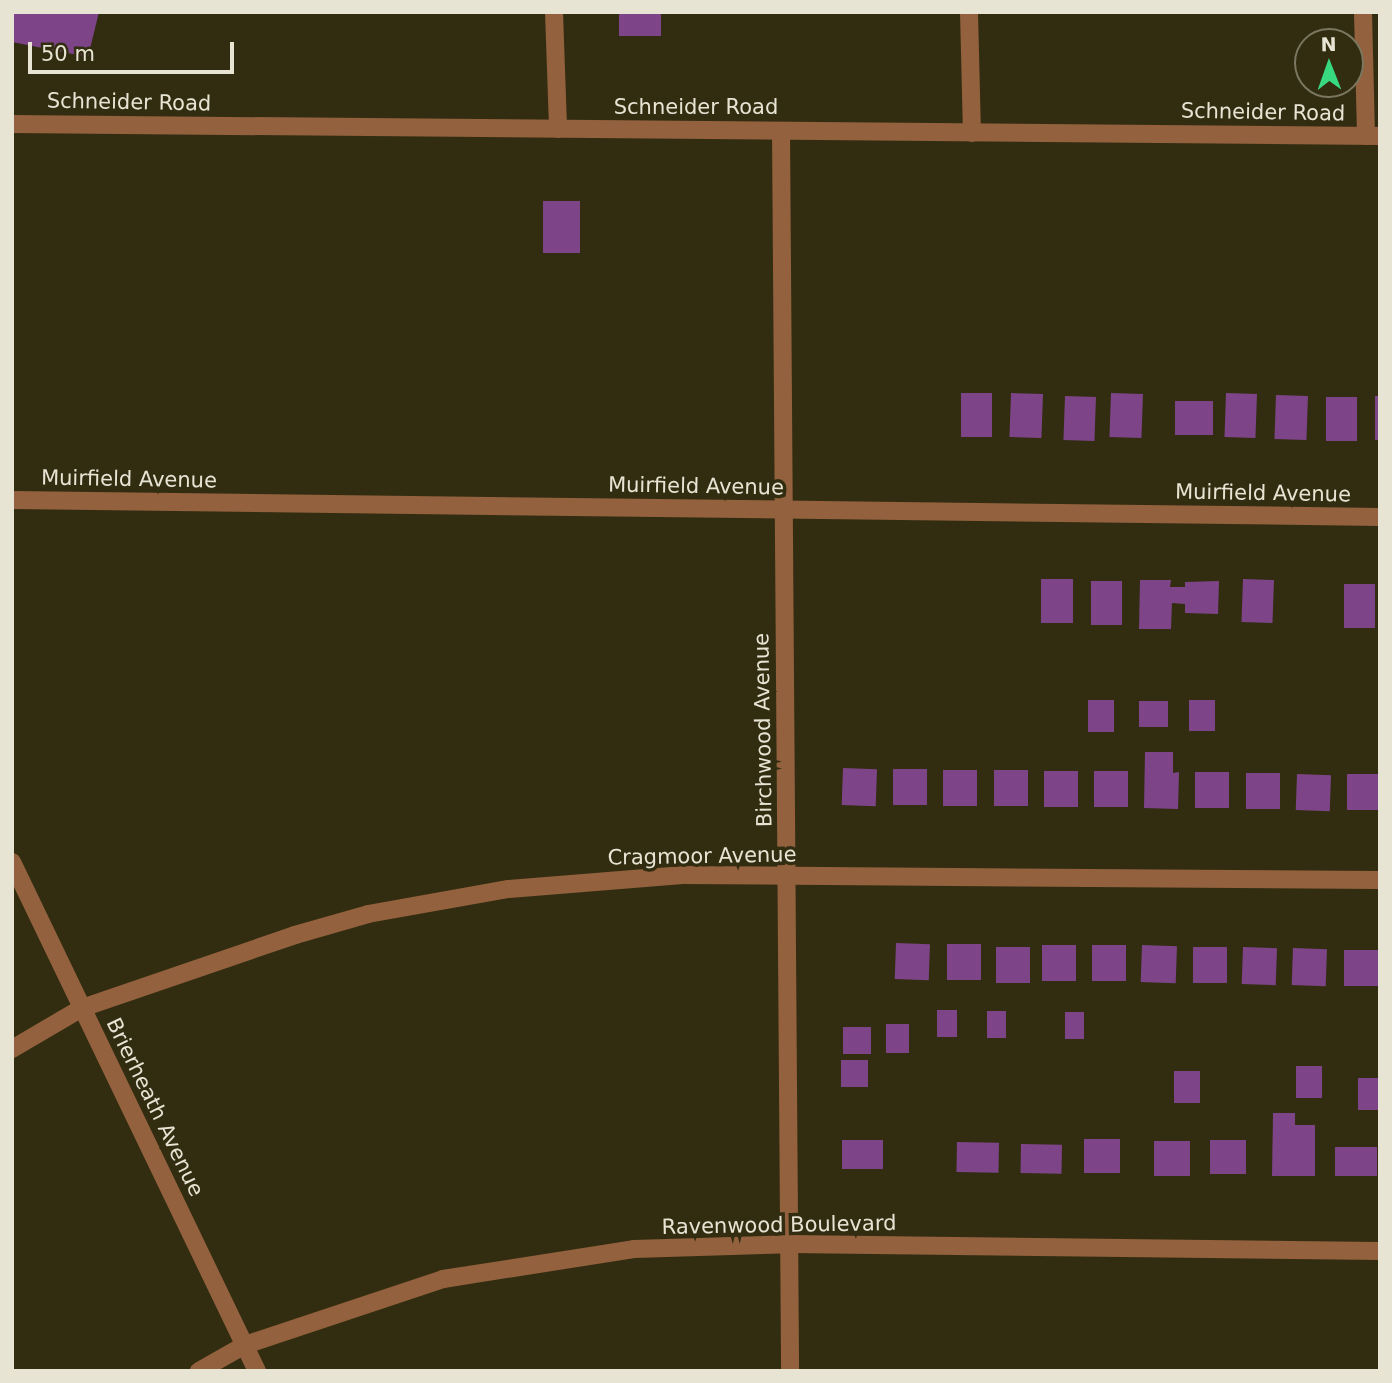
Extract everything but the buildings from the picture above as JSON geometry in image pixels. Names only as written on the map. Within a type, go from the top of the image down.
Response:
[{"type":"street","points":[[554,12],[558,129]]},
{"type":"street","points":[[970,12],[972,132]]},
{"type":"street","points":[[1363,12],[1373,136]]},
{"type":"street","name":"Schneider Road","points":[[12,124],[1373,136]]},
{"type":"street","name":"Birchwood Avenue","points":[[781,131],[790,1371]]},
{"type":"street","name":"Muirfield Avenue","points":[[12,500],[1380,517]]},
{"type":"street","name":"Brierheath Avenue","points":[[12,862],[257,1371]]},
{"type":"street","name":"Cragmoor Avenue","points":[[12,1049],[82,1008],[295,935],[442,899],[628,877],[1380,880]]},
{"type":"street","name":"Ravenwood Boulevard","points":[[199,1371],[245,1345],[392,1294],[512,1265],[634,1250],[789,1244],[1380,1251]]}]
